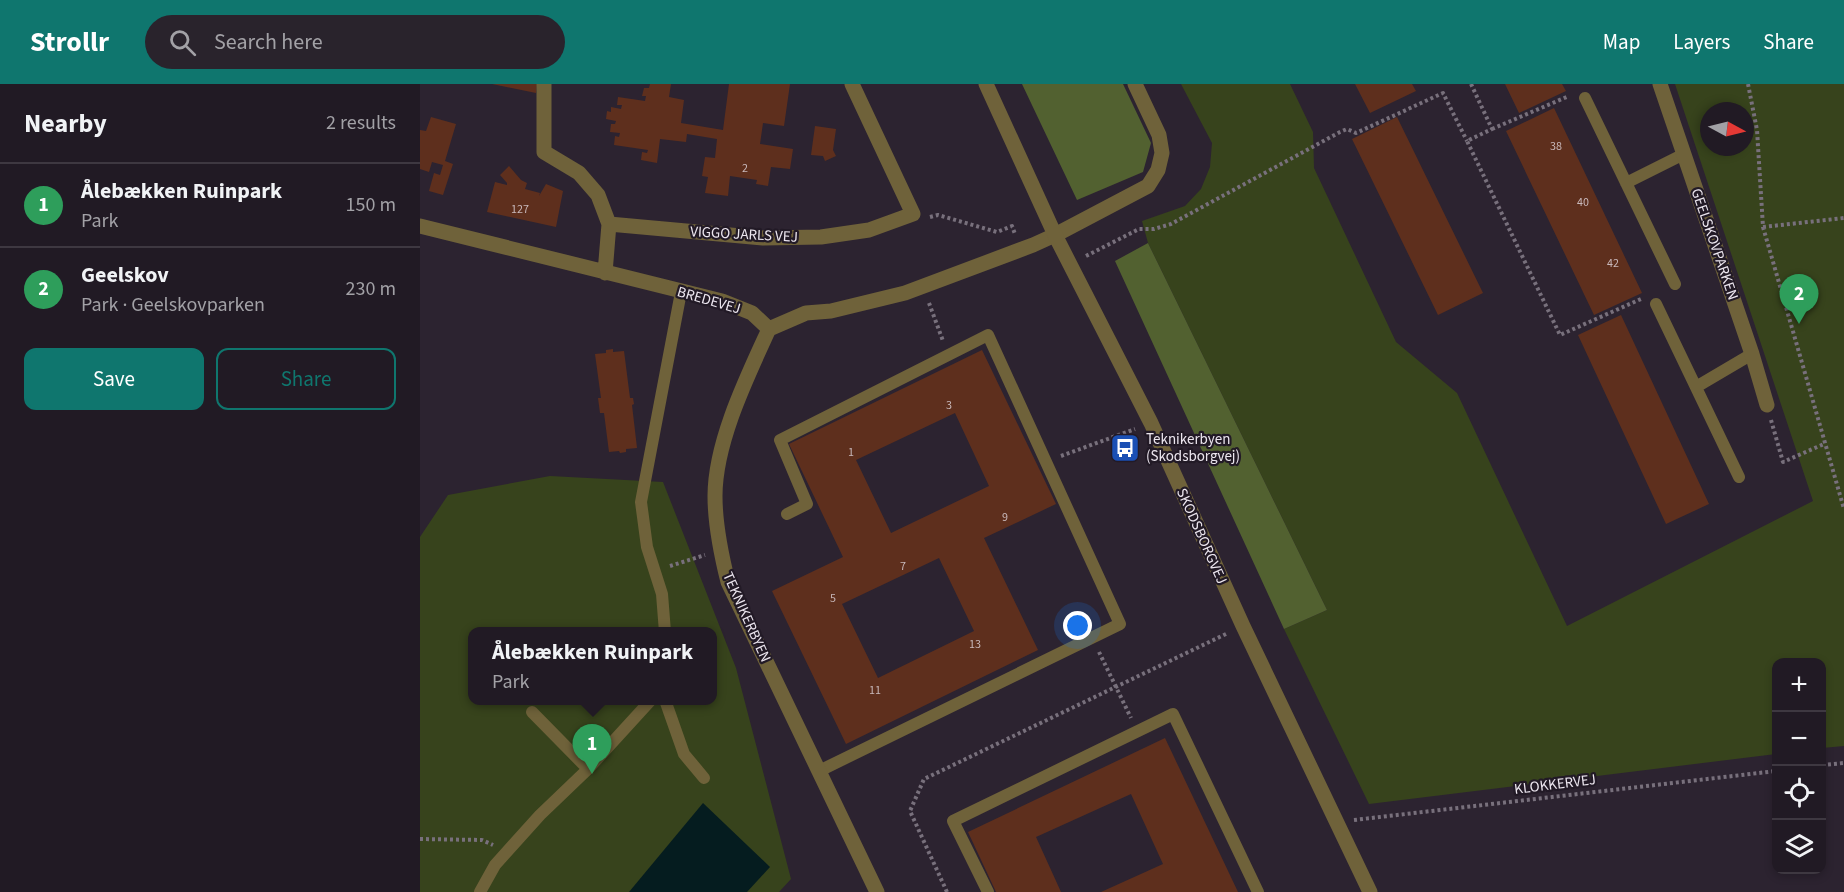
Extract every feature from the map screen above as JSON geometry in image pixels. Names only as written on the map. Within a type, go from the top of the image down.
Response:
[{"type":"street","points":[[544,84],[544,152],[579,173],[598,195],[609,224],[605,273]]},
{"type":"street","points":[[852,84],[913,214]]},
{"type":"street","name":"SKODSBORGVEJ","points":[[986,84],[1055,235],[1151,423],[1243,627],[1370,892]]},
{"type":"street","points":[[769,329],[806,313],[831,310],[905,293],[1022,249],[1055,235],[1148,186],[1158,170],[1162,153],[1159,135],[1135,84]]},
{"type":"street","name":"GEELSKOVPARKEN","points":[[1660,84],[1752,354],[1767,405]]},
{"type":"street","name":"VIGGO JARLS VEJ","points":[[609,224],[763,238],[821,237],[868,230],[913,214]]},
{"type":"street","name":"BREDEVEJ","points":[[420,225],[722,301],[752,313],[769,329]]},
{"type":"street","name":"TEKNIKERBYEN","points":[[769,329],[724,435],[715,494],[717,533],[728,582],[877,892]]},
{"type":"lane","points":[[1580,95],[1675,284]]},
{"type":"lane","points":[[1626,183],[1684,154]]},
{"type":"lane","points":[[665,627],[662,594],[647,548],[641,502],[681,292]]},
{"type":"lane","points":[[1656,304],[1739,477]]},
{"type":"lane","points":[[787,514],[807,504],[780,440],[988,335],[1120,624],[819,771]]},
{"type":"lane","points":[[1696,387],[1752,354]]},
{"type":"lane","points":[[480,892],[495,865],[646,705]]},
{"type":"lane","points":[[668,705],[684,754],[704,778]]},
{"type":"lane","points":[[532,712],[588,769]]},
{"type":"lane","points":[[988,892],[953,821],[1173,714],[1258,892]]},
{"type":"path","points":[[1471,84],[1492,129]]},
{"type":"path","points":[[1749,84],[1757,130],[1763,227],[1844,508]]},
{"type":"path","points":[[1070,265],[1139,229],[1154,229],[1171,224],[1340,132],[1347,129],[1356,133],[1443,93],[1560,335],[1643,298]]},
{"type":"path","points":[[1467,141],[1580,95]]},
{"type":"path","points":[[913,214],[925,218],[938,215],[997,232],[1012,226],[1022,249]]},
{"type":"path","points":[[1763,227],[1844,218]]},
{"type":"path","points":[[923,286],[948,356]]},
{"type":"path","points":[[1767,405],[1783,462],[1824,444]]},
{"type":"path","points":[[1046,462],[1151,423]]},
{"type":"path","points":[[655,571],[721,550]]},
{"type":"path","points":[[947,892],[910,811],[924,779],[1243,627]]},
{"type":"path","points":[[1092,638],[1138,731]]},
{"type":"path","points":[[1826,765],[1844,763]]},
{"type":"path","name":"KLOKKERVEJ","points":[[1336,822],[1772,771]]},
{"type":"path","points":[[420,839],[482,840],[507,852]]},
{"type":"green space","points":[[1022,84],[1123,84],[1151,143],[1143,172],[1077,200]]},
{"type":"green space","points":[[1181,84],[1290,84],[1313,132],[1314,168],[1396,342],[1457,393],[1567,626],[1813,501],[1675,84],[1844,84],[1844,746],[1826,748],[1826,658],[1772,658],[1772,754],[1369,804],[1284,629],[1327,610],[1148,243],[1142,221],[1185,206],[1201,189],[1210,167],[1212,143]]},
{"type":"green space","points":[[1148,243],[1327,610],[1284,629],[1115,261]]},
{"type":"green space","points":[[550,476],[663,482],[736,668],[791,879],[779,892],[420,892],[420,537],[448,495]]},
{"type":"shaded area","points":[[703,803],[770,867],[747,892],[629,892]]},
{"type":"building","points":[[492,84],[537,84],[536,93]]},
{"type":"building","points":[[650,84],[671,84],[669,97],[684,100],[681,123],[723,130],[729,84],[790,84],[784,126],[763,123],[760,144],[793,149],[790,169],[771,167],[768,186],[756,184],[757,180],[730,176],[728,196],[705,193],[708,177],[702,176],[705,157],[715,158],[717,139],[687,134],[686,142],[660,139],[657,163],[641,160],[642,152],[647,153],[648,150],[614,145],[615,136],[619,137],[620,133],[610,132],[611,124],[615,124],[616,121],[606,119],[607,111],[611,112],[611,107],[621,109],[622,105],[617,105],[618,97],[645,101],[646,96],[642,96],[644,88],[649,88]]},
{"type":"building","points":[[1355,84],[1412,84],[1416,91],[1370,113]]},
{"type":"building","points":[[1505,84],[1562,84],[1566,91],[1519,113]]},
{"type":"building","points":[[1554,108],[1642,293],[1594,315],[1506,131]]},
{"type":"building","points":[[431,117],[456,124],[445,161],[453,164],[443,195],[429,191],[434,173],[440,175],[443,165],[432,162],[429,172],[420,169],[420,130],[426,131]]},
{"type":"building","points":[[1397,117],[1483,293],[1438,315],[1352,139]]},
{"type":"building","points":[[815,126],[836,129],[833,150],[836,156],[825,161],[823,156],[811,155]]},
{"type":"building","points":[[509,166],[521,180],[527,183],[525,189],[540,193],[539,196],[546,184],[563,191],[556,227],[487,212],[495,182],[507,185],[500,175]]},
{"type":"building","points":[[1621,315],[1709,504],[1666,524],[1578,335]]},
{"type":"building","points":[[613,349],[613,352],[624,351],[630,398],[633,398],[634,404],[632,405],[637,448],[626,449],[626,452],[620,453],[619,451],[609,452],[604,413],[600,413],[598,398],[601,398],[595,354],[606,353],[606,350]]},
{"type":"building","points":[[982,350],[1056,504],[984,538],[1038,650],[846,744],[772,591],[843,557],[789,444]],"holes":[[[955,413],[989,486],[891,533],[856,460]],[[939,558],[974,631],[878,678],[842,604]]]},
{"type":"building","points":[[1165,738],[1238,892],[1101,892],[1163,864],[1131,794],[1036,837],[1061,892],[996,892],[968,832]]},
{"type":"place","name":"Geelskov","points":[[1799,324]]},
{"type":"place","name":"Teknikerbyen (Skodsborgvej)","points":[[1125,448]]},
{"type":"place","name":"Ålebækken Ruinpark","points":[[592,774]]}]
